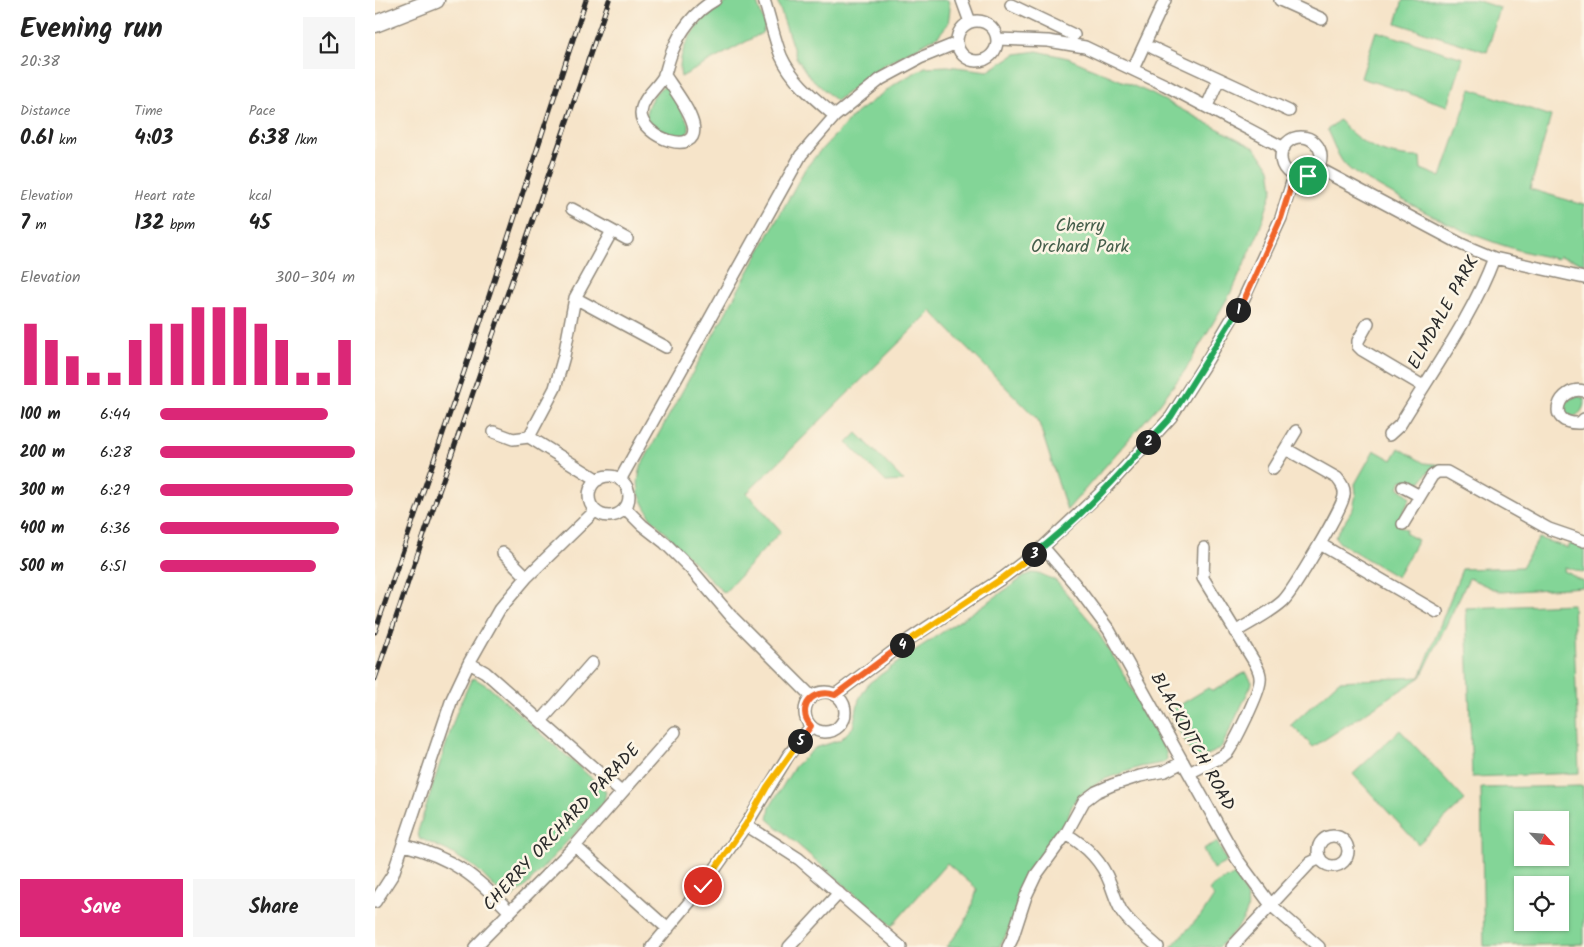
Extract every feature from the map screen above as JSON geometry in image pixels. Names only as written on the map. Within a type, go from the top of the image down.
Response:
[{"type":"street","points":[[375,24],[436,0]]},
{"type":"street","points":[[664,74],[676,92],[693,126],[692,136],[689,141],[684,143],[670,141],[651,131],[643,122],[641,111],[647,98],[664,74],[673,49],[691,18],[705,5],[715,0]]},
{"type":"street","points":[[764,0],[781,55],[789,69],[801,86],[835,116]]},
{"type":"street","points":[[962,0],[969,22]]},
{"type":"street","points":[[1133,69],[1165,0]]},
{"type":"street","points":[[1280,0],[1322,19]]},
{"type":"street","points":[[1011,5],[1074,35]]},
{"type":"street","points":[[969,22],[987,24],[992,28],[997,39],[993,52],[982,60],[975,61],[963,55],[957,43],[960,30],[969,22]]},
{"type":"street","points":[[1047,41],[1050,23]]},
{"type":"street","points":[[997,39],[1047,41],[1085,47],[1207,106],[1284,148]]},
{"type":"street","points":[[620,480],[801,155],[835,116],[881,79],[920,58],[957,43]]},
{"type":"street","points":[[1153,48],[1289,111]]},
{"type":"street","points":[[1207,106],[1219,79]]},
{"type":"street","points":[[1297,138],[1311,140],[1320,151],[1321,159],[1318,168],[1308,176],[1294,176],[1287,171],[1282,162],[1281,156],[1284,148],[1289,142],[1297,138]]},
{"type":"street","points":[[1318,168],[1433,230],[1494,258],[1584,278]]},
{"type":"street","points":[[835,695],[911,638],[1004,577],[1043,547],[1109,485],[1171,417],[1245,298],[1281,218],[1294,176]]},
{"type":"street","points":[[572,209],[627,239]]},
{"type":"street","points":[[529,437],[555,388],[564,356],[575,298],[612,231]]},
{"type":"street","name":"ELMDALE PARK","points":[[1389,435],[1400,425],[1469,312],[1485,283],[1494,258]]},
{"type":"street","points":[[575,298],[665,346]]},
{"type":"street","name":"ELMDALE PARK","points":[[1368,323],[1358,341],[1358,346],[1423,386]]},
{"type":"street","points":[[1584,391],[1580,390],[1567,394],[1559,402],[1557,408],[1560,417],[1566,421],[1580,422],[1584,419]]},
{"type":"street","points":[[1273,469],[1296,431]]},
{"type":"street","points":[[494,432],[513,439],[529,437],[598,480]]},
{"type":"street","points":[[1235,632],[1285,600],[1320,544],[1345,496],[1343,485],[1337,478],[1285,448]]},
{"type":"street","points":[[1403,524],[1431,476],[1437,472],[1447,472],[1553,532],[1584,540]]},
{"type":"street","points":[[609,476],[625,484],[629,496],[625,508],[620,513],[607,516],[595,511],[589,495],[593,484],[598,480],[609,476]]},
{"type":"street","points":[[1403,487],[1419,496]]},
{"type":"street","points":[[625,508],[642,526],[665,543],[690,568],[731,616],[812,697]]},
{"type":"street","points":[[375,902],[393,874],[452,700],[469,663],[499,610],[527,577],[595,511]]},
{"type":"street","points":[[1320,544],[1437,612]]},
{"type":"street","name":"BLACKDITCH ROAD","points":[[1043,547],[1074,583],[1109,630],[1237,859],[1271,906],[1319,947]]},
{"type":"street","points":[[1008,947],[1036,876],[1066,834],[1085,801],[1096,792],[1124,780],[1210,763],[1226,754],[1241,727],[1259,687],[1260,675],[1203,578],[1204,548]]},
{"type":"street","points":[[503,553],[527,577]]},
{"type":"street","points":[[469,663],[485,672],[621,792]]},
{"type":"street","points":[[541,722],[592,663]]},
{"type":"street","points":[[820,693],[828,693],[835,695],[843,703],[845,713],[843,721],[837,728],[823,732],[811,726],[805,717],[805,710],[812,697],[820,693]]},
{"type":"street","points":[[652,947],[703,886],[746,824],[783,764],[811,726]]},
{"type":"street","name":"CHERRY ORCHARD PARADE","points":[[475,947],[575,846],[675,732]]},
{"type":"street","points":[[746,824],[799,859],[901,947]]},
{"type":"street","points":[[1066,834],[1083,844],[1088,850],[1106,875],[1122,912],[1132,924],[1158,947]]},
{"type":"street","points":[[404,845],[460,867],[482,883],[510,912]]},
{"type":"street","points":[[575,846],[668,929]]},
{"type":"street","points":[[1232,947],[1310,863],[1320,858]]},
{"type":"street","points":[[789,947],[839,893]]},
{"type":"green space","points":[[731,0],[756,0],[765,26],[762,33],[681,77],[681,60],[686,43],[696,28],[710,13]]},
{"type":"green space","points":[[777,0],[948,0],[950,9],[948,24],[938,36],[884,65],[836,101],[808,75],[796,57]]},
{"type":"green space","points":[[1403,0],[1475,0],[1500,8],[1487,52],[1396,23]]},
{"type":"green space","points":[[1376,31],[1463,58],[1448,106],[1361,78]]},
{"type":"green space","name":"Cherry Orchard Park","points":[[1037,51],[1068,58],[1150,93],[1255,148],[1270,168],[1273,189],[1258,234],[1234,287],[1186,369],[1158,406],[1067,510],[1038,420],[931,311],[747,493],[781,531],[724,593],[651,518],[639,494],[638,481],[641,466],[805,169],[856,113],[898,82],[925,67],[948,66],[988,71],[1016,54]]},
{"type":"green space","points":[[665,86],[671,91],[689,125],[686,135],[682,136],[664,132],[649,123],[647,119],[647,110],[651,100]]},
{"type":"green space","points":[[1471,89],[1551,116],[1530,189],[1584,205],[1584,272],[1582,272],[1583,263],[1559,256],[1557,259],[1532,254],[1467,232],[1446,223],[1361,177],[1350,170],[1342,161],[1327,130],[1339,120],[1365,143],[1396,155],[1420,157],[1421,169],[1441,177]]},
{"type":"green space","points":[[1578,396],[1584,398],[1581,411],[1574,417],[1566,415],[1562,410],[1566,402]]},
{"type":"green space","points":[[857,433],[904,481],[886,482],[847,443]]},
{"type":"green space","points":[[1399,448],[1424,463],[1443,465],[1427,473],[1420,483],[1411,485],[1402,480],[1398,487],[1410,499],[1397,524],[1407,530],[1405,533],[1418,540],[1397,577],[1340,543],[1335,537],[1353,509],[1356,494],[1355,484],[1374,450],[1392,460]]},
{"type":"green space","points":[[1539,538],[1568,548],[1570,544],[1584,547],[1584,573],[1565,567],[1564,571],[1583,581],[1583,587],[1500,592],[1469,578],[1421,677],[1313,747],[1291,725],[1339,681],[1420,677],[1462,569],[1522,567]]},
{"type":"green space","points":[[1032,573],[1041,574],[1056,581],[1091,622],[1118,664],[1166,752],[1167,759],[1163,763],[1140,767],[1102,780],[1077,797],[1065,826],[1031,872],[1006,935],[999,947],[946,947],[966,920],[977,889],[947,863],[892,926],[768,819],[770,807],[795,766],[815,748],[840,740],[853,727],[859,699],[869,683]]},
{"type":"green space","points":[[1573,604],[1579,773],[1472,777],[1466,608]]},
{"type":"green space","points":[[1246,672],[1252,682],[1251,686],[1222,746],[1203,757],[1194,756],[1168,712],[1208,688],[1213,691]]},
{"type":"green space","points":[[474,678],[489,687],[606,791],[604,802],[525,887],[512,898],[505,898],[476,868],[448,851],[419,838],[418,831],[457,711],[471,680]]},
{"type":"green space","points":[[1400,730],[1465,800],[1418,844],[1353,774]]},
{"type":"green space","points":[[1583,786],[1584,944],[1484,946],[1481,788]]},
{"type":"green space","points":[[1217,842],[1227,862],[1213,869],[1203,849]]},
{"type":"green space","points":[[1235,874],[1245,893],[1248,907],[1243,920],[1234,932],[1219,947],[1171,947],[1203,913],[1214,896],[1209,891],[1213,886]]},
{"type":"railway","points":[[375,632],[464,372],[586,0]]},
{"type":"railway","points":[[375,679],[609,0]]},
{"type":"route","points":[[703,886],[746,824],[767,787],[811,726],[805,717],[805,710],[812,697],[820,693],[835,695],[911,638],[1004,577],[1043,547],[1109,485],[1171,417],[1245,298],[1281,218],[1294,176],[1308,176]]}]
